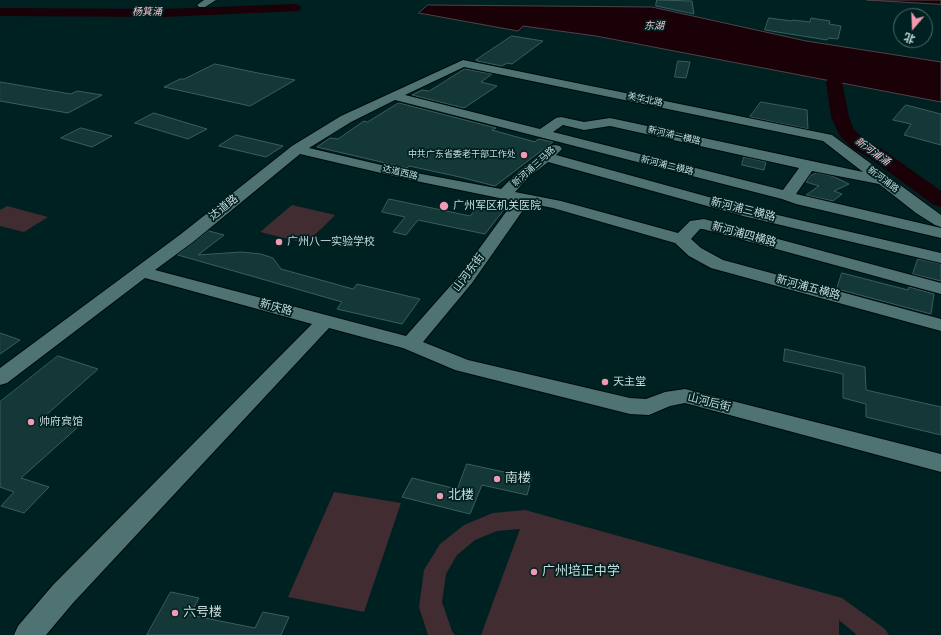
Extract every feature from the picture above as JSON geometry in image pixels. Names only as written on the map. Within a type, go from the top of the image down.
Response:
[{"type":"street","points":[[202,5],[211,0]]},
{"type":"street","name":"达道路","points":[[0,378],[187,238],[297,149],[346,120],[463,63]]},
{"type":"street","name":"美华北路","points":[[463,63],[827,138]]},
{"type":"street","name":"新河浦二横路","points":[[394,96],[787,196],[801,201],[941,233]]},
{"type":"street","name":"新河浦一横路","points":[[542,134],[561,121],[584,126],[610,122],[808,166],[884,181]]},
{"type":"street","name":"新河浦路","points":[[827,138],[922,210],[941,222]]},
{"type":"street","name":"新河浦三马路","points":[[504,195],[522,175],[546,157],[564,140]]},
{"type":"street","name":"达道西路","points":[[297,149],[504,195]]},
{"type":"street","name":"新河浦三横路","points":[[546,157],[746,212],[941,258]]},
{"type":"street","points":[[787,196],[808,166]]},
{"type":"street","points":[[504,195],[555,204],[681,239]]},
{"type":"street","name":"山河东街","points":[[410,344],[466,279],[523,199]]},
{"type":"street","name":"新河浦四横路","points":[[681,239],[696,224],[704,224],[941,289]]},
{"type":"street","name":"新河浦五横路","points":[[681,239],[695,252],[717,264],[941,325]]},
{"type":"street","name":"新庆路","points":[[142,272],[410,344]]},
{"type":"street","points":[[28,635],[63,594],[325,321]]},
{"type":"street","name":"山河后街","points":[[410,344],[462,365],[630,406],[649,407],[665,399],[684,396],[941,463]]},
{"type":"shaded area","points":[[292,205],[335,215],[305,243],[260,232]]},
{"type":"shaded area","points":[[7,206],[48,217],[24,232],[0,226],[0,210]]},
{"type":"shaded area","points":[[334,492],[401,503],[364,612],[288,597]]},
{"type":"shaded area","points":[[525,510],[842,598],[885,629],[889,635],[857,635],[839,620],[839,635],[481,635],[520,529],[497,531],[475,540],[457,555],[446,574],[442,602],[452,631],[455,635],[428,635],[419,607],[424,570],[440,544],[464,525],[493,513]]},
{"type":"water","points":[[867,0],[941,0],[941,4]]},
{"type":"water","name":"东湖","points":[[428,5],[652,7],[806,41],[941,62],[941,102],[596,36],[523,26],[518,31],[419,13]]},
{"type":"building","points":[[657,0],[692,1],[694,14],[656,6]]},
{"type":"building","points":[[769,18],[810,22],[811,18],[830,21],[829,24],[841,26],[838,39],[828,38],[827,40],[765,30]]},
{"type":"building","points":[[512,36],[543,41],[512,64],[507,63],[502,66],[476,60]]},
{"type":"building","points":[[678,61],[690,62],[686,78],[675,77]]},
{"type":"building","points":[[215,64],[295,80],[250,106],[164,87]]},
{"type":"building","points":[[465,69],[492,74],[481,82],[497,86],[464,108],[412,95],[422,90],[429,91]]},
{"type":"building","points":[[0,82],[71,94],[77,91],[102,95],[68,113],[0,101]]},
{"type":"building","points":[[761,102],[807,110],[808,129],[750,117]]},
{"type":"building","points":[[399,103],[496,128],[492,130],[535,142],[538,139],[553,142],[495,186],[460,177],[409,166],[407,168],[317,147],[330,138],[338,139],[364,121],[367,122]]},
{"type":"building","points":[[906,105],[941,114],[941,145],[904,135],[911,124],[893,120]]},
{"type":"building","points":[[154,113],[207,129],[188,139],[135,123]]},
{"type":"building","points":[[81,128],[112,136],[92,147],[61,138]]},
{"type":"building","points":[[236,135],[283,146],[266,157],[219,146]]},
{"type":"building","points":[[744,157],[766,162],[764,170],[742,165]]},
{"type":"building","points":[[817,173],[832,176],[849,184],[834,191],[842,194],[833,201],[806,195],[819,186],[806,182],[810,176]]},
{"type":"building","points":[[389,199],[470,216],[485,199],[509,203],[485,234],[418,220],[406,235],[393,232],[405,217],[382,212]]},
{"type":"building","points":[[209,231],[224,235],[198,255],[241,252],[261,254],[273,258],[281,269],[353,289],[357,284],[420,299],[402,324],[337,309],[342,302],[178,255]]},
{"type":"building","points":[[918,259],[941,264],[941,281],[913,274]]},
{"type":"building","points":[[842,273],[908,290],[909,287],[934,294],[931,314],[837,289]]},
{"type":"building","points":[[0,333],[20,340],[0,354]]},
{"type":"building","points":[[785,349],[865,367],[866,390],[941,407],[941,435],[866,417],[866,404],[843,398],[843,374],[784,361]]},
{"type":"building","name":"帅府宾馆","points":[[58,356],[98,369],[45,416],[78,427],[21,478],[49,487],[24,513],[1,506],[14,492],[0,487],[0,402]]},
{"type":"building","points":[[467,464],[532,478],[527,495],[482,485],[470,514],[402,497],[412,478],[457,489]]},
{"type":"building","name":"六号楼","points":[[171,592],[199,598],[190,615],[255,628],[263,612],[289,617],[281,635],[147,635]]},
{"type":"waterway","name":"杨箕涌","points":[[0,12],[164,13],[294,8]]},
{"type":"waterway","name":"新河浦涌","points":[[834,82],[840,117],[846,132],[859,144],[875,153],[941,201]]},
{"type":"place","name":"中共广东省委老干部工作处","points":[[524,155]]},
{"type":"place","name":"广州军区机关医院","points":[[444,206]]},
{"type":"place","name":"广州八一实验学校","points":[[279,242]]},
{"type":"place","name":"天主堂","points":[[605,382]]},
{"type":"place","name":"帅府宾馆","points":[[31,422]]},
{"type":"place","name":"南楼","points":[[497,479]]},
{"type":"place","name":"北楼","points":[[440,496]]},
{"type":"place","name":"广州培正中学","points":[[534,572]]},
{"type":"place","name":"六号楼","points":[[175,613]]}]
